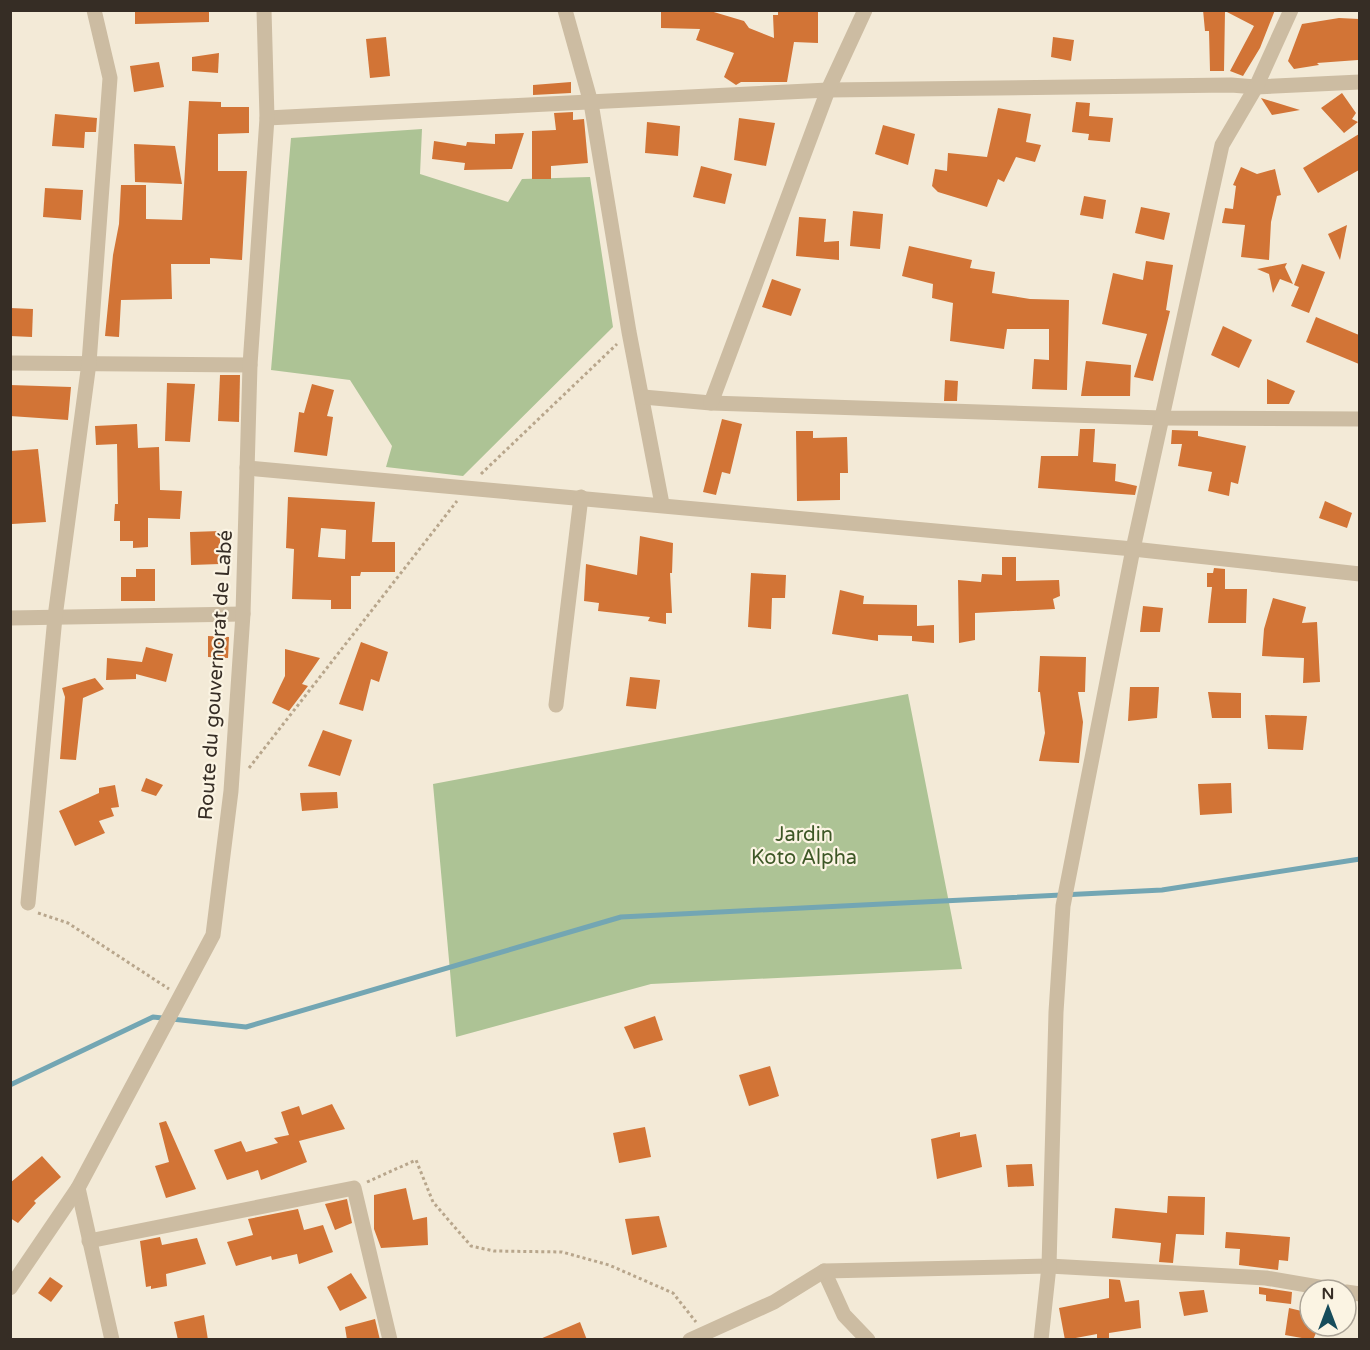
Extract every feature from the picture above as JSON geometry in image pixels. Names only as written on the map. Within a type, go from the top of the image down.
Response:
[{"type":"street","points":[[28,903],[55,617],[89,363],[110,78],[94,10]]},
{"type":"street","name":"Route du gouvernorat de Labé","points":[[10,1288],[78,1188],[213,935],[231,791],[243,614],[250,365],[267,118],[264,10]]},
{"type":"street","points":[[565,10],[591,103],[629,332],[662,504]]},
{"type":"street","points":[[711,403],[828,90],[865,10]]},
{"type":"street","points":[[1041,1340],[1049,1266],[1056,1012],[1063,906],[1133,549],[1222,145],[1256,87],[1291,10]]},
{"type":"street","points":[[267,118],[828,90],[1231,85],[1256,87],[1359,82]]},
{"type":"street","points":[[10,363],[250,365]]},
{"type":"street","points":[[643,396],[711,403],[1162,418],[1359,419]]},
{"type":"street","points":[[247,468],[662,504],[1133,549],[1359,574]]},
{"type":"street","points":[[556,705],[581,497]]},
{"type":"street","points":[[10,618],[243,614]]},
{"type":"street","points":[[78,1188],[112,1340]]},
{"type":"street","points":[[89,1242],[354,1188],[390,1340]]},
{"type":"street","points":[[690,1340],[774,1302],[824,1271],[1049,1266],[1266,1278],[1298,1283]]},
{"type":"street","points":[[824,1271],[844,1315],[868,1340]]},
{"type":"path","points":[[231,791],[468,487],[629,332]]},
{"type":"path","points":[[28,903],[34,911],[68,923],[180,997]]},
{"type":"path","points":[[354,1188],[416,1160],[433,1202],[471,1246],[494,1251],[562,1252],[609,1265],[673,1293],[705,1333]]},
{"type":"green space","points":[[422,129],[420,174],[508,202],[522,179],[590,177],[613,327],[463,476],[386,467],[392,446],[350,380],[271,370],[291,138]]},
{"type":"green space","name":"Jardin Koto Alpha","points":[[908,694],[962,969],[651,984],[456,1037],[433,784]]},
{"type":"building","points":[[135,10],[209,10],[209,22],[135,24]]},
{"type":"building","points":[[661,10],[707,10],[744,21],[749,28],[774,38],[773,15],[778,15],[778,10],[818,10],[818,43],[794,42],[787,82],[741,82],[736,85],[724,77],[734,53],[696,40],[700,29],[661,28]]},
{"type":"building","points":[[1203,10],[1275,10],[1260,48],[1243,76],[1230,71],[1254,26],[1225,11],[1224,71],[1210,71],[1209,31],[1205,31]]},
{"type":"building","points":[[1339,18],[1359,19],[1358,60],[1317,63],[1319,65],[1294,69],[1288,61],[1302,24]]},
{"type":"building","points":[[386,37],[390,76],[370,78],[366,39]]},
{"type":"building","points":[[1053,37],[1074,40],[1071,61],[1051,57]]},
{"type":"building","points":[[219,53],[218,73],[192,71],[192,57]]},
{"type":"building","points":[[159,62],[164,87],[134,92],[130,66]]},
{"type":"building","points":[[571,82],[571,93],[533,95],[533,85]]},
{"type":"building","points":[[1342,93],[1356,113],[1352,119],[1358,122],[1344,133],[1321,108]]},
{"type":"building","points":[[1261,98],[1300,110],[1272,115]]},
{"type":"building","points":[[189,101],[221,102],[221,107],[249,107],[249,133],[218,134],[218,171],[247,171],[242,260],[210,258],[210,264],[171,264],[172,299],[121,300],[119,337],[105,336],[113,255],[119,224],[121,185],[146,185],[146,219],[182,220]]},
{"type":"building","points":[[1076,102],[1090,103],[1089,116],[1113,118],[1110,142],[1088,140],[1089,134],[1072,132]]},
{"type":"building","points":[[998,108],[1031,114],[1026,142],[1041,145],[1035,162],[1016,157],[1004,182],[998,179],[987,207],[938,192],[932,186],[935,169],[947,171],[948,153],[987,157]]},
{"type":"building","points":[[573,112],[573,120],[584,119],[588,163],[551,166],[551,179],[532,179],[532,131],[556,130],[554,113]]},
{"type":"building","points":[[55,114],[97,118],[96,132],[85,132],[84,148],[52,146]]},
{"type":"building","points":[[739,118],[775,123],[766,166],[734,160]]},
{"type":"building","points":[[647,122],[680,126],[678,156],[645,153]]},
{"type":"building","points":[[883,125],[915,134],[908,165],[875,154]]},
{"type":"building","points":[[524,133],[512,169],[464,170],[465,163],[432,159],[434,141],[466,146],[467,142],[495,144],[495,134]]},
{"type":"building","points":[[1359,134],[1359,170],[1318,193],[1303,168]]},
{"type":"building","points":[[134,144],[175,146],[182,184],[135,182]]},
{"type":"building","points":[[701,166],[732,174],[725,204],[693,197]]},
{"type":"building","points":[[1241,167],[1257,174],[1275,169],[1281,195],[1277,196],[1271,222],[1269,260],[1241,257],[1245,225],[1222,223],[1225,208],[1233,209],[1236,186],[1233,185]]},
{"type":"building","points":[[45,188],[83,190],[81,220],[43,217]]},
{"type":"building","points":[[1084,196],[1106,200],[1103,219],[1080,215]]},
{"type":"building","points":[[1141,207],[1170,213],[1164,240],[1135,233]]},
{"type":"building","points":[[853,211],[883,214],[880,249],[850,246]]},
{"type":"building","points":[[799,217],[826,219],[824,242],[839,241],[839,260],[796,256]]},
{"type":"building","points":[[1347,225],[1340,260],[1328,234]]},
{"type":"building","points":[[909,246],[972,260],[970,268],[995,272],[992,293],[1030,299],[1069,300],[1067,390],[1032,389],[1034,359],[1049,360],[1049,329],[1007,329],[1004,349],[950,341],[953,303],[932,298],[933,284],[902,276]]},
{"type":"building","points":[[1146,261],[1173,265],[1166,310],[1170,311],[1153,381],[1134,377],[1147,334],[1102,324],[1113,273],[1143,280]]},
{"type":"building","points":[[1287,263],[1285,267],[1293,284],[1280,279],[1273,293],[1269,274],[1257,269]]},
{"type":"building","points":[[1302,264],[1325,272],[1309,313],[1291,306],[1299,287],[1294,285]]},
{"type":"building","points":[[772,279],[801,289],[791,316],[762,307]]},
{"type":"building","points":[[10,308],[33,309],[32,337],[10,336]]},
{"type":"building","points":[[1316,317],[1359,335],[1359,364],[1306,342]]},
{"type":"building","points":[[1223,326],[1252,340],[1239,368],[1211,355]]},
{"type":"building","points":[[1086,361],[1131,365],[1130,396],[1081,396]]},
{"type":"building","points":[[220,375],[240,375],[239,422],[218,421]]},
{"type":"building","points":[[1267,379],[1295,391],[1289,404],[1267,404]]},
{"type":"building","points":[[945,380],[958,381],[957,401],[944,401]]},
{"type":"building","points":[[167,383],[195,384],[190,442],[165,441]]},
{"type":"building","points":[[312,384],[334,390],[327,416],[333,417],[327,456],[294,452],[299,412],[304,413]]},
{"type":"building","points":[[10,385],[71,387],[68,420],[10,416]]},
{"type":"building","points":[[722,419],[742,424],[730,474],[722,472],[716,495],[703,492]]},
{"type":"building","points":[[137,424],[138,448],[159,447],[160,490],[182,491],[180,519],[148,518],[148,547],[133,548],[133,541],[120,541],[120,521],[114,521],[115,504],[118,504],[117,444],[96,445],[95,426]]},
{"type":"building","points":[[1080,429],[1095,429],[1093,462],[1116,464],[1115,481],[1137,486],[1135,495],[1038,488],[1041,456],[1078,456]]},
{"type":"building","points":[[1172,430],[1198,431],[1198,436],[1246,446],[1238,484],[1231,482],[1229,496],[1208,491],[1212,472],[1178,466],[1182,444],[1171,444]]},
{"type":"building","points":[[796,431],[813,431],[813,438],[847,437],[848,473],[840,473],[840,500],[797,501]]},
{"type":"building","points":[[38,449],[46,522],[12,524],[10,451]]},
{"type":"building","points":[[288,497],[375,502],[372,542],[395,542],[395,572],[361,572],[360,576],[351,576],[351,609],[331,609],[331,600],[292,599],[294,549],[286,548]],"holes":[[[321,528],[346,530],[345,559],[318,557]]]},
{"type":"building","points":[[1325,501],[1352,513],[1347,528],[1319,518]]},
{"type":"building","points":[[220,531],[220,564],[191,565],[190,532]]},
{"type":"building","points":[[640,536],[673,543],[672,573],[670,573],[672,613],[666,613],[666,624],[648,621],[650,617],[598,611],[599,603],[584,601],[586,564],[637,575]]},
{"type":"building","points":[[1002,557],[1016,557],[1016,581],[1059,580],[1060,596],[1053,599],[1055,609],[975,613],[975,640],[959,643],[958,580],[981,582],[982,574],[1002,575]]},
{"type":"building","points":[[1214,568],[1225,569],[1225,589],[1247,589],[1246,623],[1208,623],[1212,587],[1207,587],[1207,573],[1213,573]]},
{"type":"building","points":[[136,569],[155,569],[155,601],[121,601],[121,577],[136,577]]},
{"type":"building","points":[[751,573],[786,575],[785,598],[772,598],[771,629],[748,627]]},
{"type":"building","points":[[840,590],[864,596],[863,604],[917,605],[917,626],[934,625],[934,643],[912,641],[912,636],[878,635],[878,641],[832,634]]},
{"type":"building","points":[[1273,598],[1306,607],[1302,623],[1317,622],[1320,682],[1303,683],[1304,658],[1262,656],[1264,629]]},
{"type":"building","points":[[1143,606],[1163,608],[1160,632],[1140,632]]},
{"type":"building","points":[[208,636],[229,637],[228,658],[208,657]]},
{"type":"building","points":[[361,642],[388,652],[379,682],[371,679],[363,711],[339,704]]},
{"type":"building","points":[[146,647],[173,654],[166,682],[136,674],[136,679],[106,680],[107,658],[142,662]]},
{"type":"building","points":[[285,649],[320,658],[302,684],[308,686],[289,711],[272,703],[285,676]]},
{"type":"building","points":[[1040,656],[1086,657],[1085,692],[1078,692],[1083,722],[1079,763],[1039,761],[1045,733],[1040,692],[1038,692]]},
{"type":"building","points":[[630,677],[660,680],[656,709],[626,706]]},
{"type":"building","points":[[95,678],[104,689],[83,698],[76,760],[60,759],[65,697],[62,688]]},
{"type":"building","points":[[1130,687],[1159,687],[1157,718],[1128,721]]},
{"type":"building","points":[[1208,692],[1241,693],[1241,718],[1212,718]]},
{"type":"building","points":[[1265,715],[1307,716],[1303,750],[1268,749]]},
{"type":"building","points":[[323,730],[352,740],[340,776],[308,766]]},
{"type":"building","points":[[146,778],[163,785],[156,796],[141,791]]},
{"type":"building","points":[[1231,783],[1232,813],[1200,815],[1198,784]]},
{"type":"building","points":[[115,785],[119,807],[111,808],[114,816],[99,821],[105,833],[75,846],[59,811],[99,793],[99,788]]},
{"type":"building","points":[[337,792],[338,808],[302,811],[300,793]]},
{"type":"building","points":[[655,1016],[663,1040],[634,1049],[624,1027]]},
{"type":"building","points":[[770,1066],[779,1096],[749,1106],[739,1075]]},
{"type":"building","points":[[332,1104],[345,1129],[299,1141],[307,1162],[261,1180],[258,1170],[227,1180],[214,1150],[241,1141],[246,1152],[278,1143],[274,1138],[289,1135],[281,1112],[299,1106],[302,1115]]},
{"type":"building","points":[[166,1121],[196,1189],[166,1198],[155,1166],[169,1162],[159,1123]]},
{"type":"building","points":[[645,1127],[651,1157],[619,1163],[613,1133]]},
{"type":"building","points":[[960,1132],[960,1137],[976,1134],[982,1167],[937,1179],[931,1139]]},
{"type":"building","points":[[42,1156],[61,1177],[34,1201],[36,1203],[18,1223],[10,1218],[10,1183]]},
{"type":"building","points":[[1032,1164],[1034,1186],[1008,1187],[1006,1165]]},
{"type":"building","points":[[406,1188],[413,1220],[427,1217],[428,1245],[381,1248],[374,1229],[374,1195]]},
{"type":"building","points":[[1168,1196],[1205,1197],[1204,1235],[1176,1234],[1173,1263],[1159,1262],[1161,1243],[1112,1238],[1115,1208],[1167,1213]]},
{"type":"building","points":[[347,1199],[352,1223],[335,1230],[325,1204]]},
{"type":"building","points":[[298,1209],[304,1230],[323,1225],[333,1252],[299,1264],[297,1254],[272,1260],[271,1256],[236,1266],[227,1242],[253,1235],[248,1219]]},
{"type":"building","points":[[659,1216],[667,1247],[632,1255],[625,1219]]},
{"type":"building","points":[[1226,1232],[1290,1237],[1288,1261],[1279,1260],[1278,1270],[1239,1265],[1240,1249],[1225,1248]]},
{"type":"building","points":[[160,1237],[162,1245],[197,1238],[206,1264],[166,1274],[167,1286],[151,1289],[151,1286],[146,1287],[140,1241]]},
{"type":"building","points":[[351,1273],[367,1298],[340,1311],[327,1287]]},
{"type":"building","points":[[50,1277],[63,1286],[51,1302],[38,1293]]},
{"type":"building","points":[[1109,1279],[1120,1280],[1125,1302],[1139,1300],[1141,1328],[1109,1333],[1109,1338],[1097,1338],[1097,1334],[1065,1340],[1059,1308],[1109,1298]]},
{"type":"building","points":[[1259,1287],[1292,1292],[1291,1304],[1266,1301],[1266,1295],[1259,1294]]},
{"type":"building","points":[[1204,1290],[1208,1312],[1184,1316],[1179,1292]]},
{"type":"building","points":[[1289,1308],[1298,1310],[1298,1337],[1285,1335]]},
{"type":"building","points":[[204,1315],[208,1340],[178,1340],[174,1322]]},
{"type":"building","points":[[375,1319],[380,1340],[347,1340],[345,1327]]},
{"type":"building","points":[[580,1322],[587,1340],[540,1340],[540,1339]]},
{"type":"waterway","points":[[10,1085],[153,1017],[246,1027],[621,917],[1162,890],[1360,859]]}]
